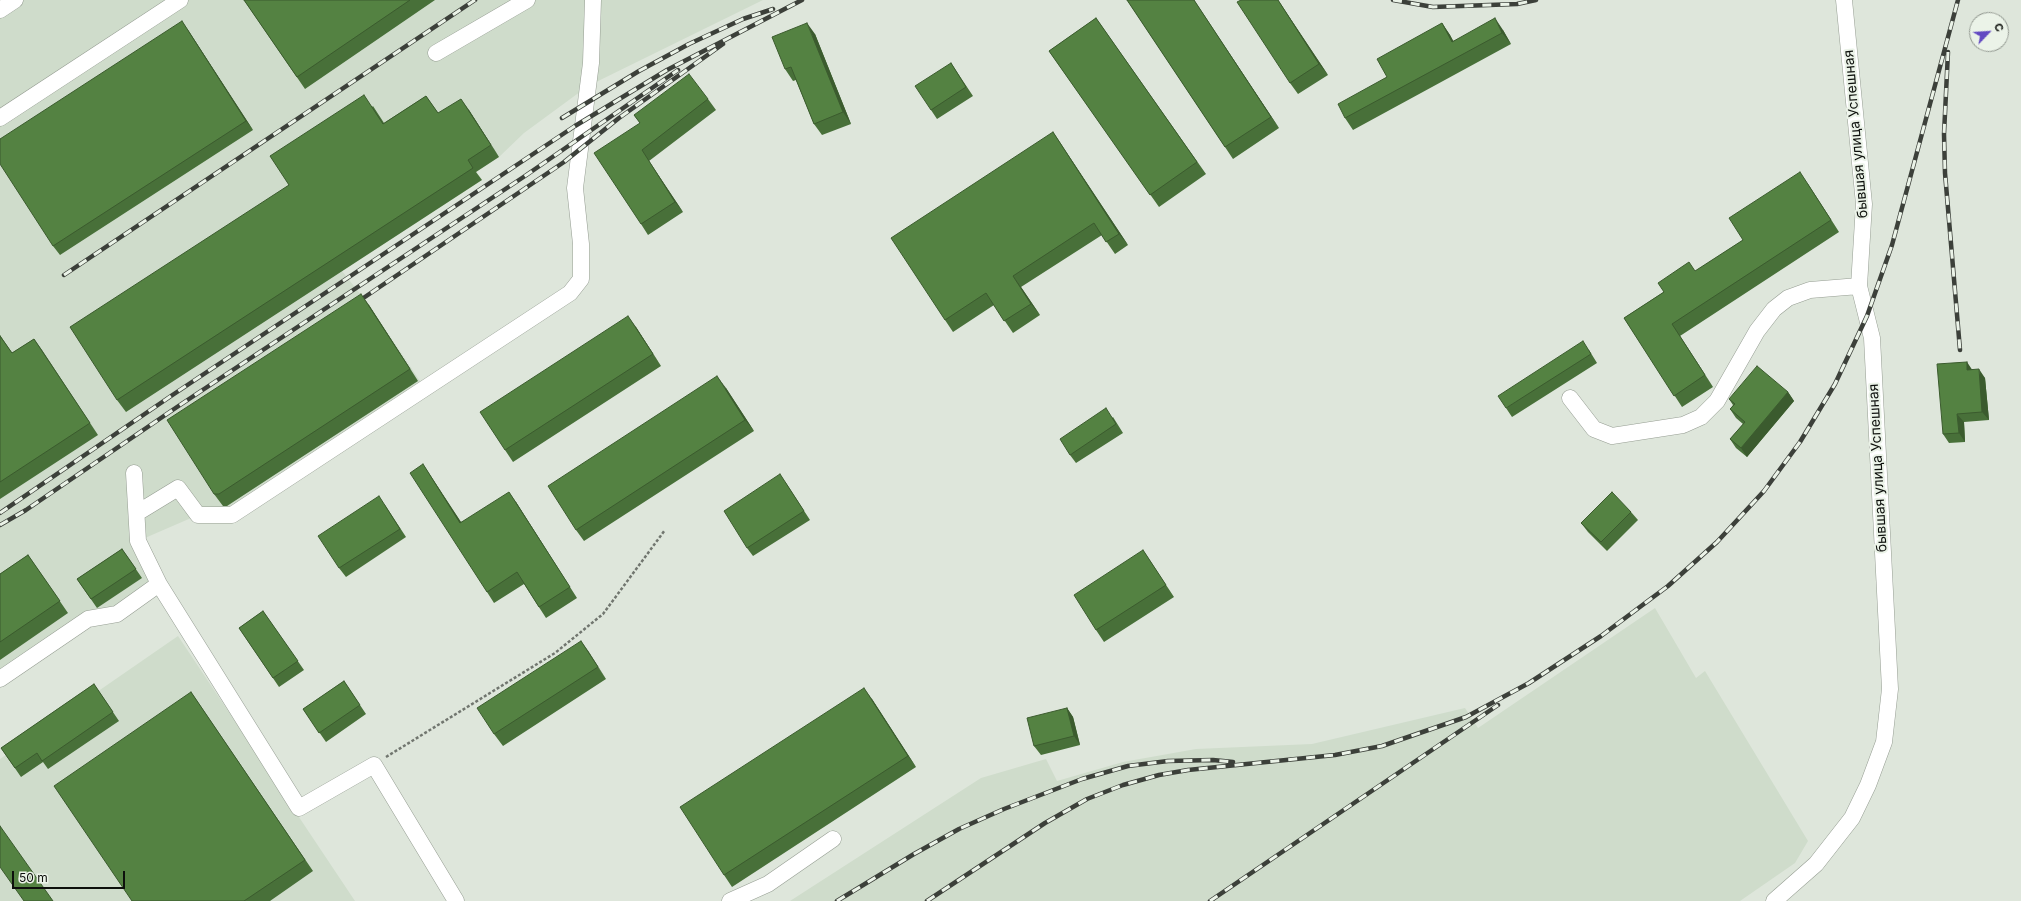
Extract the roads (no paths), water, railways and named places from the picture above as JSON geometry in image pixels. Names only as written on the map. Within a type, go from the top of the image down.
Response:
[{"type":"street","points":[[0,10],[15,0]]},
{"type":"street","points":[[0,118],[180,0]]},
{"type":"street","points":[[436,53],[527,0]]},
{"type":"street","points":[[137,514],[178,488],[198,515],[232,515],[570,293],[581,279],[581,244],[575,188],[591,63],[593,0]]},
{"type":"street","name":"бывшая улица Успешная","points":[[1774,901],[1816,864],[1852,818],[1868,785],[1884,742],[1890,689],[1872,338],[1859,286],[1864,204],[1844,0]]},
{"type":"street","points":[[1570,398],[1594,429],[1612,436],[1683,425],[1702,417],[1717,401],[1757,331],[1774,310],[1788,298],[1810,290],[1859,286]]},
{"type":"street","points":[[134,473],[138,541],[159,584],[299,808],[374,765],[456,901]]},
{"type":"street","points":[[0,679],[88,619],[117,614],[159,584]]},
{"type":"street","points":[[730,901],[768,884],[833,839]]},
{"type":"railway","points":[[64,275],[475,0]]},
{"type":"railway","points":[[0,513],[171,396],[575,126],[667,70],[802,0]]},
{"type":"railway","points":[[1393,0],[1433,7],[1517,4],[1536,0]]},
{"type":"railway","points":[[927,901],[1045,823],[1087,799],[1123,785],[1159,775],[1188,770],[1335,755],[1382,746],[1466,717],[1529,683],[1601,636],[1668,586],[1717,542],[1764,491],[1800,442],[1835,384],[1867,316],[1892,245],[1958,0]]},
{"type":"railway","points":[[562,118],[639,71],[689,44],[743,19],[773,9]]},
{"type":"railway","points":[[356,303],[564,162],[619,118],[723,44]]},
{"type":"railway","points":[[1948,52],[1944,134],[1945,173],[1960,350]]},
{"type":"railway","points":[[0,525],[26,510],[177,407],[525,176],[678,70]]},
{"type":"railway","points":[[1210,901],[1498,705]]},
{"type":"railway","points":[[837,901],[914,854],[959,829],[1004,809],[1082,779],[1128,766],[1168,761],[1213,760],[1233,762]]}]
